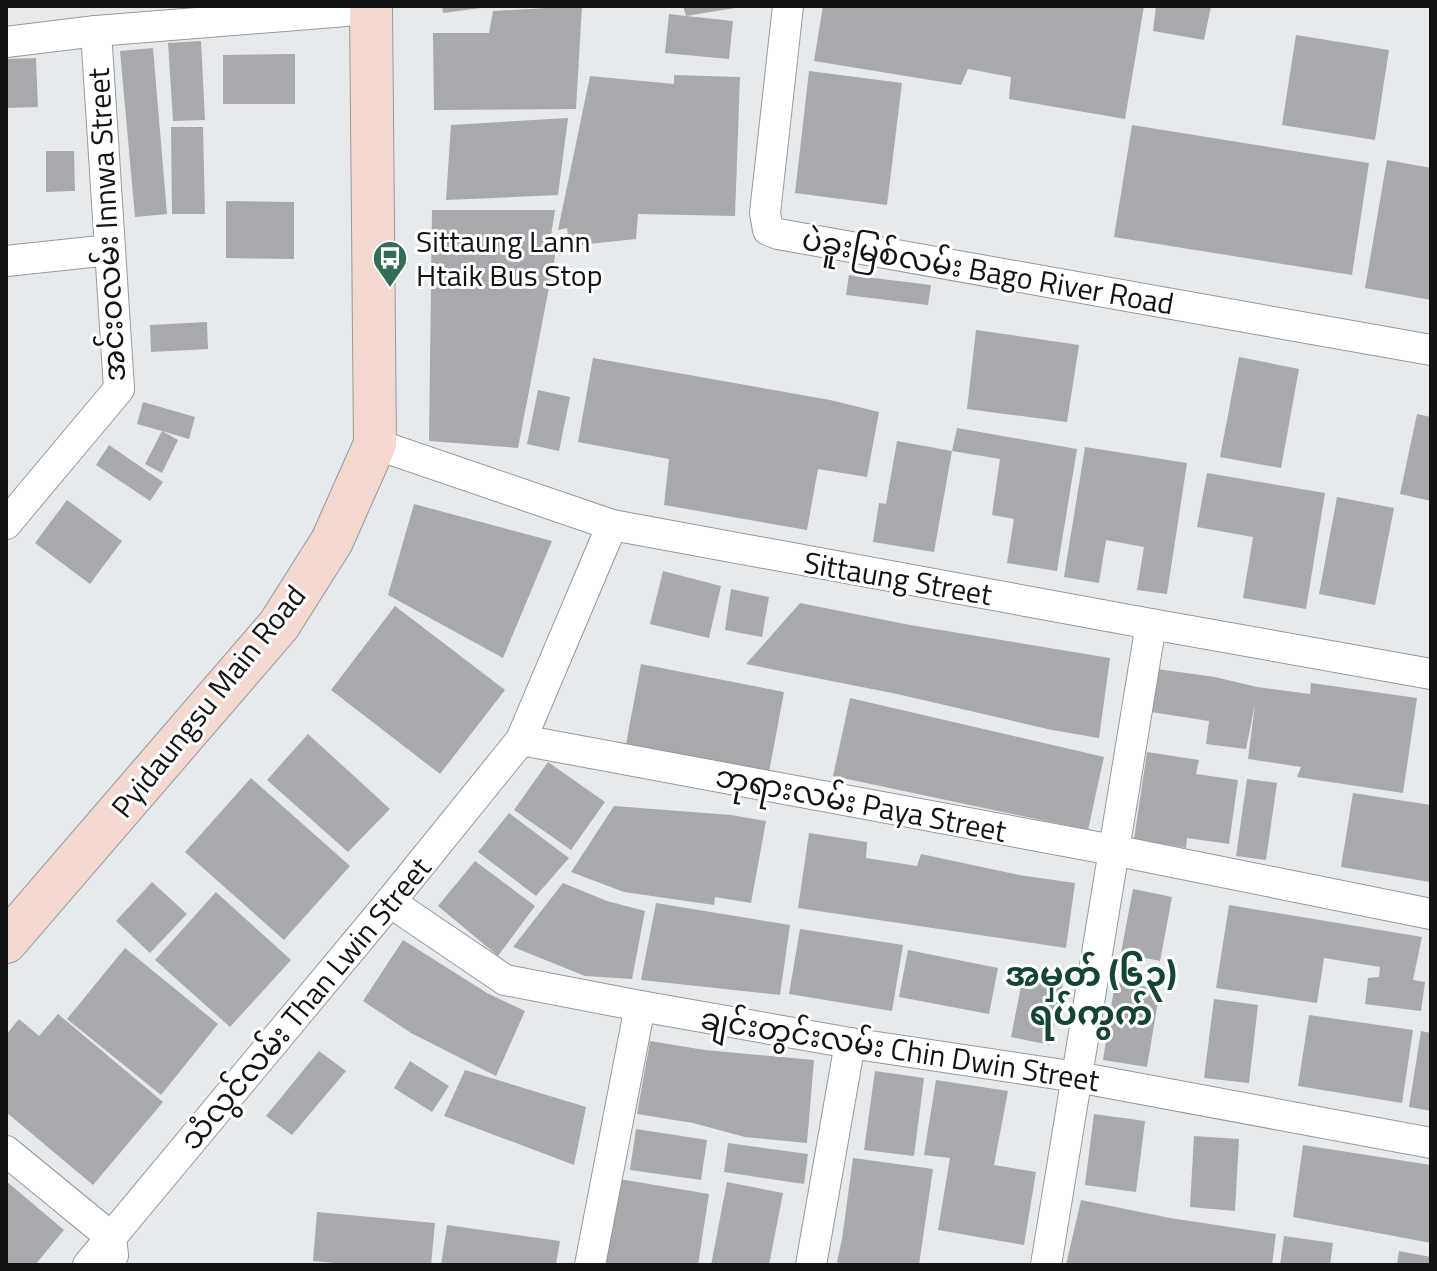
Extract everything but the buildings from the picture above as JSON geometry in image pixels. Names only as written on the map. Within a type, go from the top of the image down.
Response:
[{"type":"main road","name":"Pyidaungsu Main Road","points":[[6,942],[279,625],[332,541],[375,444],[371,8]]},
{"type":"street","name":"ပဲခူးမြစ်လမ်း Bago River Road","points":[[788,6],[765,213],[768,230],[1431,350]]},
{"type":"street","points":[[6,42],[96,31],[371,8]]},
{"type":"street","name":"အင်းဝလမ်း Innwa Street","points":[[6,524],[119,389],[96,31]]},
{"type":"street","points":[[6,261],[110,250]]},
{"type":"street","name":"Sittaung Street","points":[[375,444],[612,525],[1431,674]]},
{"type":"street","points":[[521,740],[612,525]]},
{"type":"street","points":[[1046,1265],[1151,624]]},
{"type":"street","name":"ဘုရားလမ်း Paya Street","points":[[521,740],[1113,850],[1431,914]]},
{"type":"street","name":"သံလွင်လမ်း Than Lwin Street","points":[[88,1265],[112,1251],[521,740]]},
{"type":"street","name":"ချင်းတွင်းလမ်း Chin Dwin Street","points":[[390,902],[505,980],[850,1043],[1077,1077],[1431,1143]]},
{"type":"street","points":[[590,1265],[640,1006]]},
{"type":"street","points":[[811,1265],[850,1043]]},
{"type":"street","points":[[6,1151],[112,1251]]},
{"type":"place","name":"Sittaung Lann Htaik Bus Stop","points":[[390,289]]},
{"type":"district","name":"အမှတ် (၆၃) ရပ်ကွက်","points":[[1091,992]]}]
